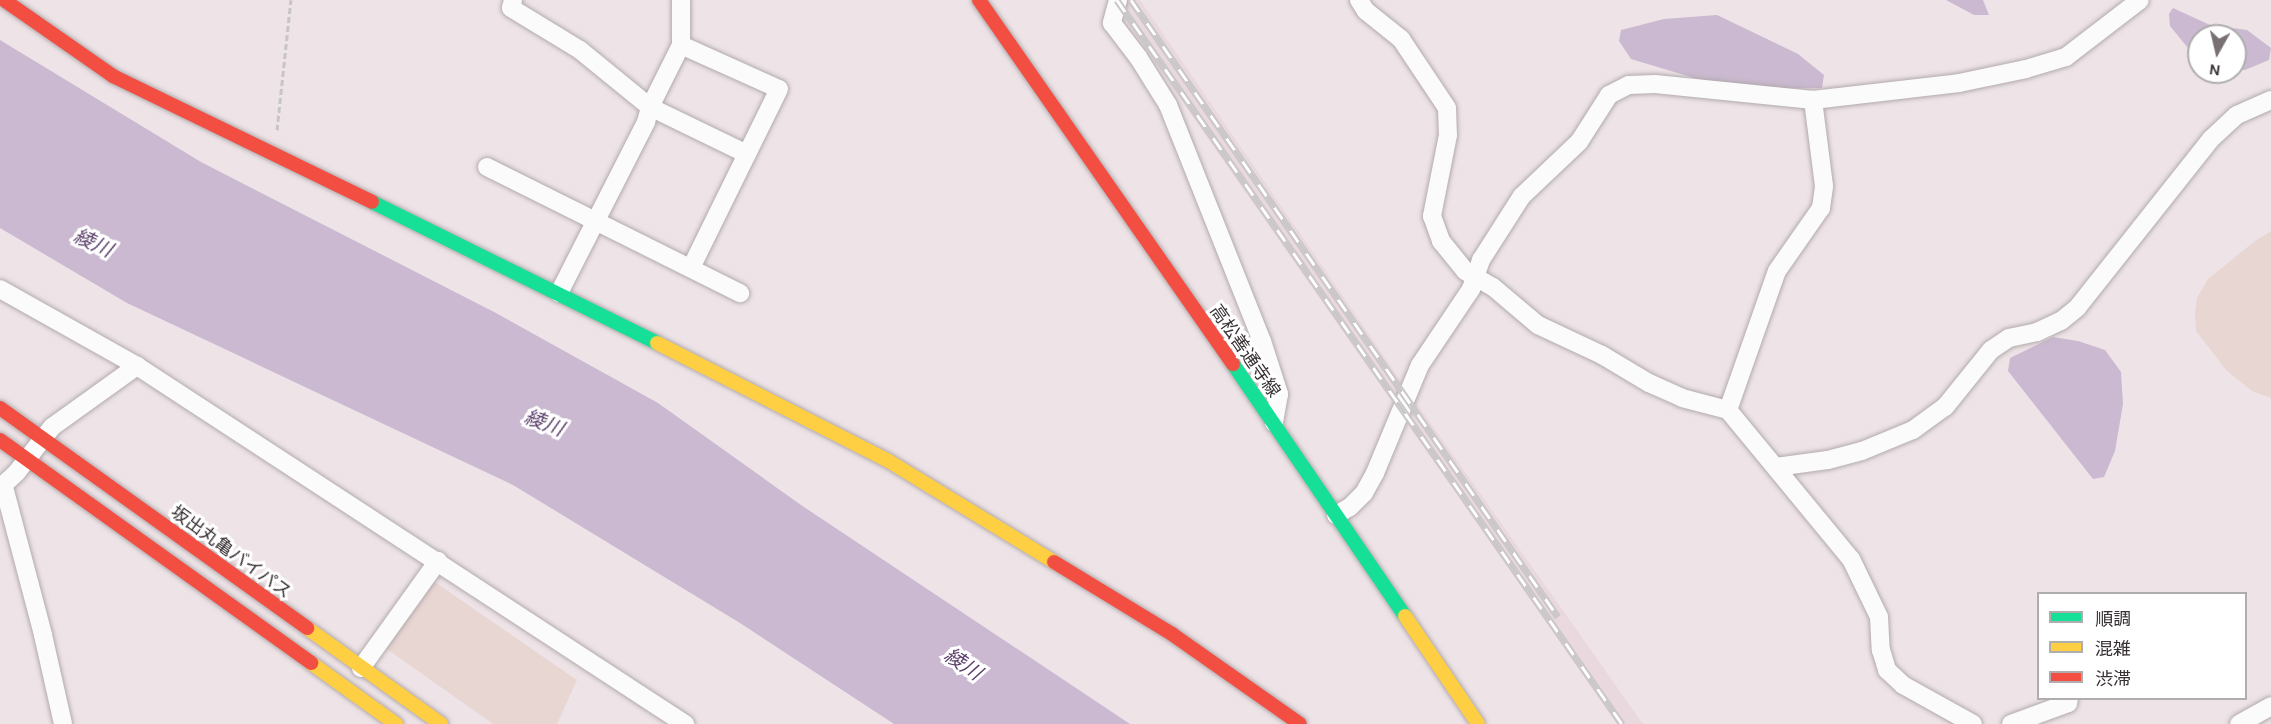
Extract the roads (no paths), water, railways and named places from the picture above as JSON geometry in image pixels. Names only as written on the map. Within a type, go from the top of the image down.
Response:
[{"type":"main road","points":[[4,0],[113,76],[276,153],[559,293],[887,460],[1172,634],[1300,724]]},
{"type":"main road","name":"高松善通寺線","points":[[979,0],[1274,423],[1478,724]]},
{"type":"main road","name":"坂出丸亀バイパス","points":[[0,408],[441,724]]},
{"type":"main road","points":[[0,440],[376,718],[396,724]]},
{"type":"street","points":[[513,0],[511,8],[580,50],[650,107],[747,154]]},
{"type":"street","points":[[559,293],[646,122],[650,107],[681,45],[681,0]]},
{"type":"street","points":[[1118,0],[1112,23],[1138,57],[1168,105],[1263,341],[1279,394],[1274,423]]},
{"type":"street","points":[[1359,0],[1366,11],[1401,39],[1447,108],[1448,135],[1432,216],[1441,241],[1465,271],[1493,287],[1538,325],[1602,355],[1649,383],[1682,398],[1728,410],[1851,559],[1879,617],[1881,650],[1887,670],[1903,685],[1973,724]]},
{"type":"street","points":[[1336,515],[1350,507],[1364,493],[1376,473],[1420,365],[1471,289],[1481,260],[1522,196],[1579,142],[1610,95],[1629,85],[1655,84],[1813,100],[1959,83],[2066,57],[2140,0]]},
{"type":"street","points":[[681,45],[779,89],[691,268]]},
{"type":"street","points":[[1728,410],[1777,271],[1821,208],[1824,186],[1813,100]]},
{"type":"street","points":[[1776,467],[1828,460],[1862,451],[1913,430],[1945,407],[1991,350],[2009,338],[2037,332],[2061,321],[2077,308],[2211,139],[2237,115],[2271,100]]},
{"type":"street","points":[[486,167],[740,293]]},
{"type":"street","points":[[0,289],[137,366],[685,724]]},
{"type":"street","points":[[63,724],[43,635],[2,488],[52,426],[137,366]]},
{"type":"street","points":[[362,668],[438,561]]},
{"type":"street","points":[[376,718],[395,691]]},
{"type":"street","points":[[2011,724],[2068,703],[2069,700]]},
{"type":"street","points":[[2239,724],[2271,706]]},
{"type":"water","points":[[1946,0],[1983,0],[1989,15],[1974,15]]},
{"type":"water","points":[[2173,8],[2208,24],[2187,24],[2187,47],[2170,26],[2169,14]]},
{"type":"water","points":[[1717,15],[1798,54],[1824,75],[1822,88],[1756,89],[1714,84],[1631,59],[1619,41],[1621,30],[1664,19]]},
{"type":"water","points":[[2247,30],[2271,48],[2269,60],[2247,69]]},
{"type":"water","name":"綾川","points":[[0,40],[201,162],[496,313],[658,403],[801,505],[1130,724],[894,724],[740,623],[513,485],[127,303],[0,228]]},
{"type":"water","points":[[2053,337],[2078,341],[2105,350],[2121,372],[2123,404],[2115,451],[2104,477],[2093,479],[2008,371],[2010,358]]},
{"type":"railway","points":[[1117,0],[1622,724]]},
{"type":"railway","points":[[1131,0],[1558,617]]}]
